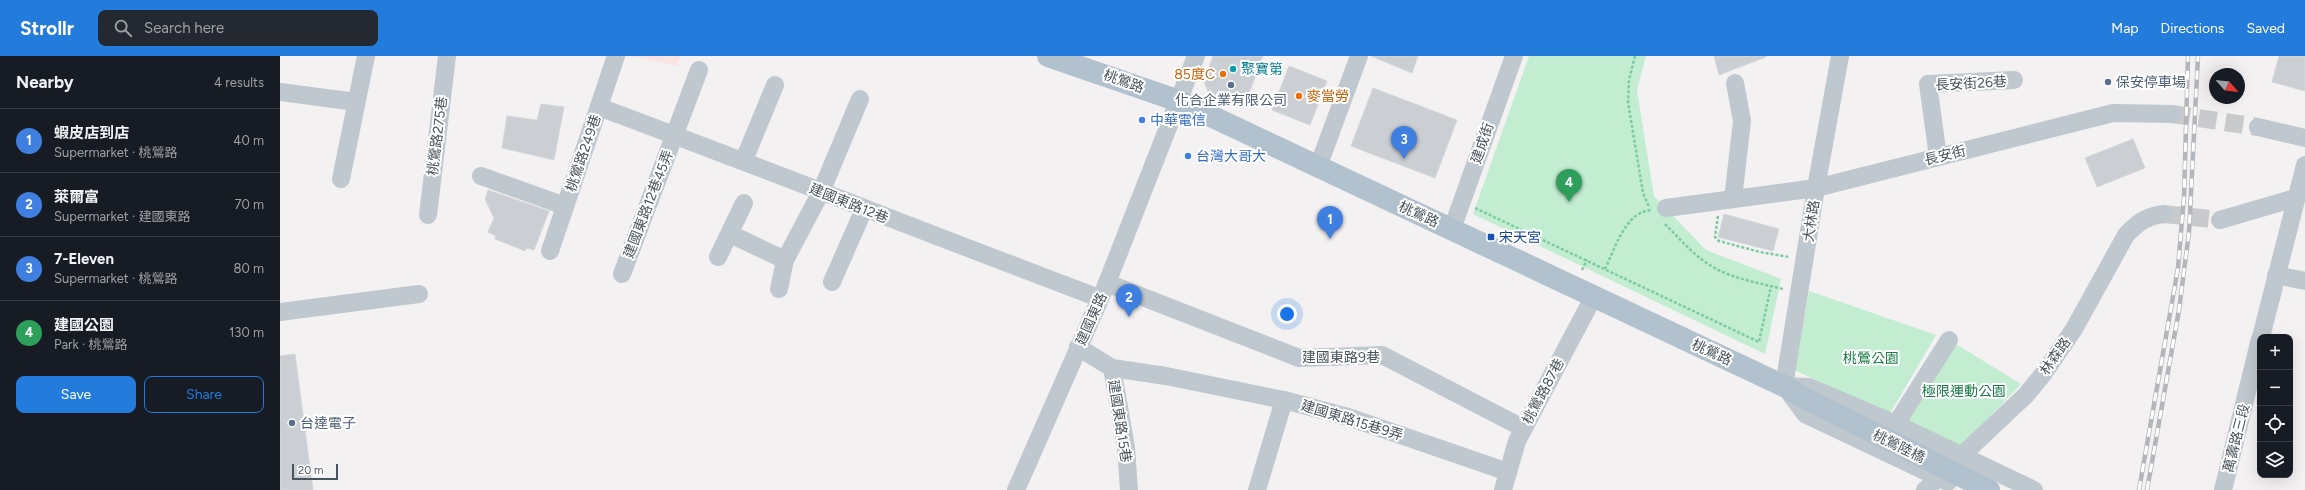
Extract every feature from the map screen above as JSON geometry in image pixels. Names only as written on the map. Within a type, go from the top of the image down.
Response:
[{"type":"main road","name":"桃鶯路","points":[[1048,56],[1179,101],[1784,386],[1810,402]]},
{"type":"main road","name":"桃鶯陸橋","points":[[1810,402],[1989,490]]},
{"type":"street","points":[[341,179],[366,56]]},
{"type":"street","name":"桃鶯路275巷","points":[[428,215],[447,56]]},
{"type":"street","name":"桃鶯路249巷","points":[[550,251],[616,56]]},
{"type":"street","name":"建國東路","points":[[1016,490],[1103,291],[1196,56]]},
{"type":"street","points":[[1318,167],[1359,56]]},
{"type":"street","name":"建成街","points":[[1452,230],[1514,56]]},
{"type":"street","name":"大林路","points":[[1784,386],[1816,188],[1840,56]]},
{"type":"street","name":"建國東路12巷45弄","points":[[622,274],[699,70]]},
{"type":"street","name":"長安街26巷","points":[[1938,157],[1928,84],[2014,80]]},
{"type":"street","points":[[1719,201],[1742,122],[1735,83]]},
{"type":"street","points":[[744,160],[775,85]]},
{"type":"street","points":[[280,92],[356,102]]},
{"type":"street","points":[[779,289],[785,260],[821,192],[860,99]]},
{"type":"street","name":"建國東路12巷","points":[[599,107],[744,160],[864,209],[1103,291]]},
{"type":"street","name":"長安街","points":[[1666,208],[1816,188],[2113,113],[2172,114]]},
{"type":"street","points":[[2258,127],[2305,138]]},
{"type":"street","points":[[2220,220],[2296,195],[2305,165]]},
{"type":"street","points":[[481,176],[565,206]]},
{"type":"street","name":"萬壽路三段","points":[[2261,334],[2296,195]]},
{"type":"street","points":[[718,257],[744,203]]},
{"type":"street","points":[[832,282],[864,209]]},
{"type":"street","name":"林森路","points":[[1925,490],[2026,395],[2044,373],[2074,329],[2126,234],[2137,222],[2151,215],[2164,214]]},
{"type":"street","points":[[730,234],[785,260]]},
{"type":"street","points":[[2276,275],[2305,281]]},
{"type":"street","name":"建國東路9巷","points":[[1103,291],[1299,358],[1382,355],[1523,428]]},
{"type":"street","points":[[280,312],[419,294]]},
{"type":"street","name":"桃鶯路87巷","points":[[1503,490],[1517,441],[1523,428],[1594,296]]},
{"type":"street","points":[[1896,424],[1949,340]]},
{"type":"street","name":"建國東路15巷","points":[[1078,347],[1112,368],[1126,447],[1130,490]]},
{"type":"street","name":"萬壽路三段","points":[[2223,490],[2257,350]]},
{"type":"street","points":[[1112,368],[1166,376],[1284,400]]},
{"type":"street","name":"桃鶯路","points":[[1784,386],[1809,387],[1896,424],[2034,490]]},
{"type":"street","name":"桃鶯路","points":[[1784,386],[1805,414],[1966,490]]},
{"type":"street","name":"建國東路15巷9弄","points":[[1257,490],[1284,400],[1348,417],[1508,472]]},
{"type":"street","points":[[1972,490],[1986,467]]},
{"type":"path","points":[[1719,201],[1714,230],[1715,236],[1719,241],[1760,252],[1805,260]]},
{"type":"path","points":[[1472,207],[1759,342],[1771,286]]},
{"type":"path","points":[[1606,269],[1630,221],[1638,214],[1647,210],[1666,208]]},
{"type":"shaded area","points":[[631,56],[680,56],[677,66]]},
{"type":"green space","points":[[1529,56],[1646,56],[1637,90],[1654,196],[1706,250],[1781,279],[1765,354],[1473,214]]},
{"type":"green space","name":"桃鶯公園","points":[[1809,291],[1936,335],[1889,415],[1795,370]]},
{"type":"green space","name":"極限運動公園","points":[[1954,343],[2021,384],[1961,447],[1904,420]]},
{"type":"building","name":"聚寶第","points":[[1213,56],[1263,56],[1244,107],[1210,96],[1204,82]]},
{"type":"building","points":[[1371,56],[1418,56],[1412,73]]},
{"type":"building","points":[[1714,56],[1766,56],[1766,57],[1719,75]]},
{"type":"building","points":[[2279,56],[2305,56],[2305,91],[2272,82]]},
{"type":"building","name":"麥當勞","points":[[1289,66],[1327,81],[1310,125],[1272,110]]},
{"type":"building","points":[[1373,88],[1457,120],[1435,178],[1351,146]]},
{"type":"building","points":[[541,104],[564,107],[554,160],[502,148],[507,116],[537,120]]},
{"type":"building","points":[[2133,139],[2145,168],[2097,187],[2085,158]]},
{"type":"building","points":[[488,190],[549,211],[534,250],[526,248],[525,251],[495,239],[496,236],[488,232],[494,218],[485,199]]},
{"type":"building","points":[[1724,214],[1779,229],[1773,251],[1718,237]]},
{"type":"building","name":"台達電子","points":[[295,354],[313,490],[280,490],[280,356]]},
{"type":"tunnel","points":[[2172,114],[2258,127]]},
{"type":"tunnel","points":[[2164,214],[2220,220]]},
{"type":"railway","points":[[2139,490],[2178,268],[2184,197],[2188,56]]},
{"type":"railway","points":[[2147,490],[2179,310],[2189,232],[2198,56]]},
{"type":"place","name":"聚寶第","points":[[1233,69]]},
{"type":"place","name":"85度C","points":[[1223,74]]},
{"type":"place","name":"保安停車場","points":[[2108,82]]},
{"type":"place","name":"化合企業有限公司","points":[[1231,85]]},
{"type":"place","name":"麥當勞","points":[[1299,96]]},
{"type":"place","name":"中華電信","points":[[1142,120]]},
{"type":"place","name":"台灣大哥大","points":[[1188,156]]},
{"type":"place","name":"7-Eleven","points":[[1404,159]]},
{"type":"place","name":"建國公園","points":[[1569,202]]},
{"type":"place","name":"宋天宮","points":[[1491,237]]},
{"type":"place","name":"蝦皮店到店","points":[[1330,239]]},
{"type":"place","name":"萊爾富","points":[[1129,317]]},
{"type":"place","name":"台達電子","points":[[292,423]]}]
